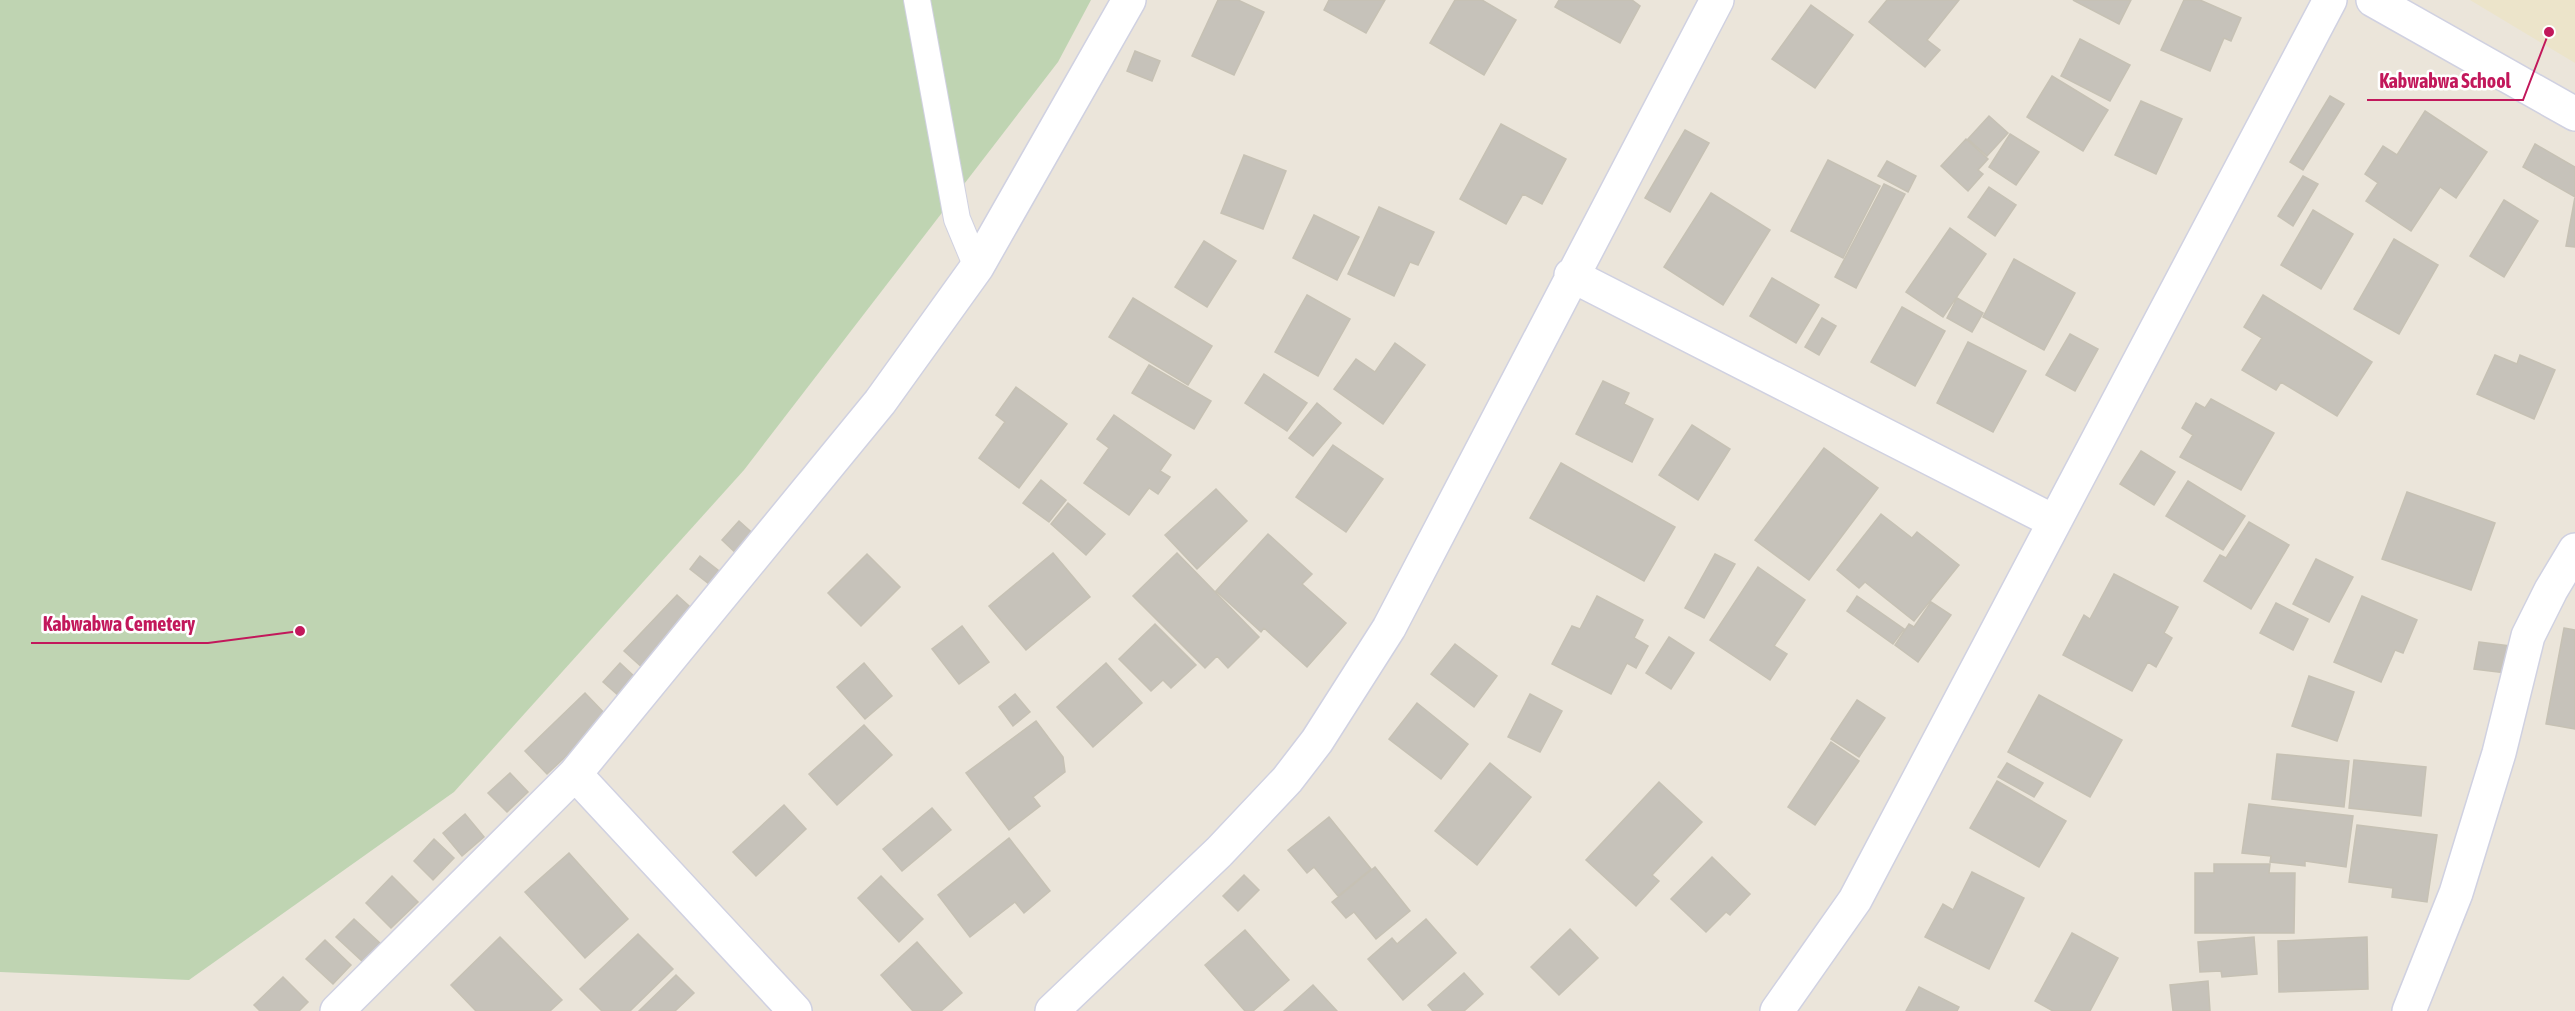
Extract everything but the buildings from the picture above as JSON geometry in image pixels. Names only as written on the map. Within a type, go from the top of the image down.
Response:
[{"type":"street","points":[[337,1011],[575,774],[880,402],[977,267],[1129,0]]},
{"type":"street","points":[[1052,1011],[1219,852],[1287,780],[1317,741],[1389,628],[1571,275],[1717,0]]},
{"type":"street","points":[[1777,1011],[1855,900],[2330,0]]},
{"type":"street","points":[[2373,0],[2575,114]]},
{"type":"street","points":[[1571,275],[2053,521]]},
{"type":"street","points":[[2409,1011],[2456,893],[2499,753],[2528,636],[2575,549]]},
{"type":"street","points":[[575,774],[795,1011]]},
{"type":"lane","points":[[917,0],[957,219],[977,267]]},
{"type":"shaded area","points":[[2470,0],[2575,0],[2575,63]]},
{"type":"green space","points":[[0,0],[1091,0],[1058,62],[744,470],[454,792],[189,980],[0,972]]},
{"type":"place","name":"Kabwabwa School","points":[[2549,32]]},
{"type":"place","name":"Kabwabwa Cemetery","points":[[300,631]]}]
